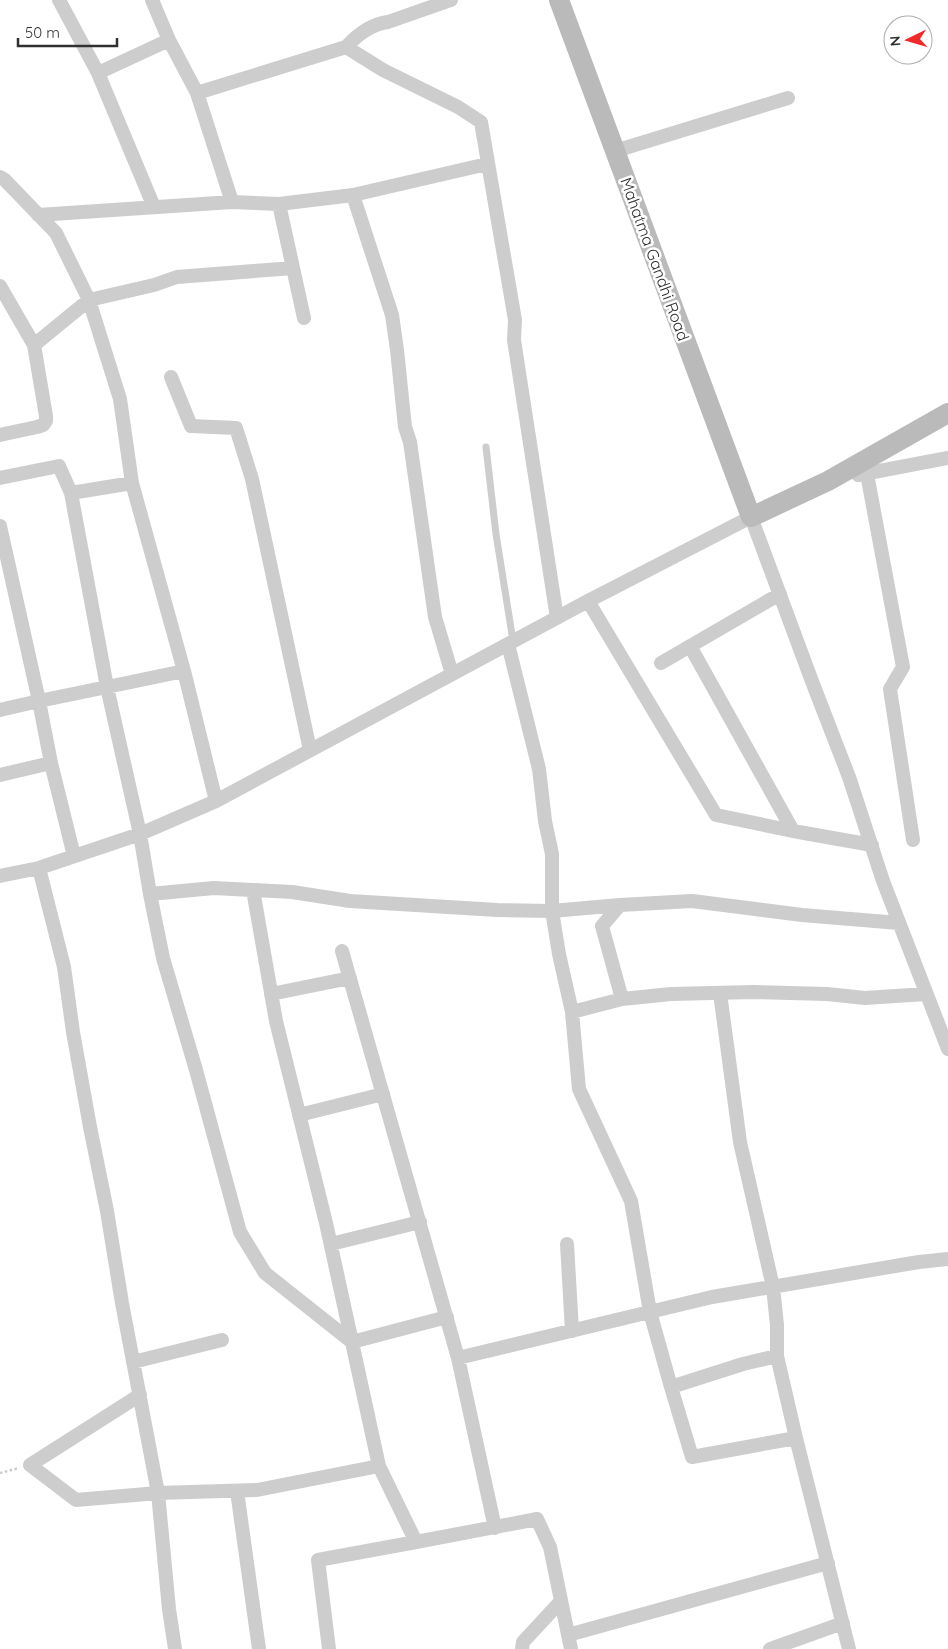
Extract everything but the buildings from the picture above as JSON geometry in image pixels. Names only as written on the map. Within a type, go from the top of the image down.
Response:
[{"type":"street","points":[[59,0],[98,74],[154,207]]},
{"type":"street","points":[[152,0],[169,40],[198,94],[232,202]]},
{"type":"street","points":[[198,94],[346,46],[357,35],[378,23],[388,22],[450,0]]},
{"type":"street","name":"Mahatma Gandhi Road","points":[[559,0],[751,517]]},
{"type":"street","points":[[98,74],[169,40]]},
{"type":"street","points":[[346,46],[383,70],[458,107],[481,122],[515,320],[514,340],[557,618]]},
{"type":"street","points":[[615,151],[788,98]]},
{"type":"street","points":[[38,214],[232,202],[279,204],[353,195],[487,164]]},
{"type":"street","points":[[0,177],[56,233],[89,300],[120,399],[132,483],[184,671],[216,801]]},
{"type":"street","points":[[353,195],[392,316],[405,427],[410,442],[436,617],[452,674]]},
{"type":"street","points":[[279,204],[304,318]]},
{"type":"street","points":[[34,346],[89,300],[154,285],[178,277],[293,268]]},
{"type":"street","points":[[0,286],[34,346],[46,421],[43,425],[37,427],[0,435]]},
{"type":"street","points":[[171,377],[190,426],[236,428],[252,479],[310,750]]},
{"type":"street","points":[[0,876],[38,868],[140,834],[216,801],[588,601],[751,517],[828,481],[948,414]]},
{"type":"street","points":[[828,481],[948,458]]},
{"type":"street","points":[[0,478],[59,466],[72,493],[107,687],[140,834],[163,958],[240,1232],[265,1273],[352,1342]]},
{"type":"street","points":[[866,474],[902,667],[890,689],[913,840]]},
{"type":"street","points":[[72,493],[132,483]]},
{"type":"street","points":[[751,517],[849,777],[899,923],[948,1049]]},
{"type":"street","points":[[0,526],[51,763],[74,856]]},
{"type":"street","points":[[661,663],[780,594]]},
{"type":"street","points":[[588,601],[716,815],[872,845]]},
{"type":"street","points":[[511,643],[539,769],[545,821],[552,854],[552,911],[572,1012],[579,1089],[631,1201],[650,1312],[692,1457],[796,1438]]},
{"type":"street","points":[[690,646],[793,831]]},
{"type":"street","points":[[0,710],[184,671]]},
{"type":"street","points":[[0,775],[51,763]]},
{"type":"street","points":[[38,868],[64,968],[90,1127],[158,1493],[169,1609],[175,1649]]},
{"type":"street","points":[[150,894],[214,888],[292,892],[350,900],[497,910],[552,911],[692,901],[802,915],[899,923]]},
{"type":"street","points":[[253,890],[276,1021],[331,1244],[379,1466],[416,1542]]},
{"type":"street","points":[[620,905],[602,926],[622,999]]},
{"type":"street","points":[[342,951],[458,1358],[495,1528]]},
{"type":"street","points":[[271,994],[350,978]]},
{"type":"street","points":[[720,993],[740,1142],[773,1286],[777,1325],[777,1356],[849,1649]]},
{"type":"street","points":[[572,1012],[622,999],[671,994],[827,994],[865,998],[926,994]]},
{"type":"street","points":[[299,1115],[383,1094]]},
{"type":"street","points":[[331,1244],[420,1222]]},
{"type":"street","points":[[567,1244],[572,1331]]},
{"type":"street","points":[[458,1358],[712,1297],[919,1262],[948,1259]]},
{"type":"street","points":[[352,1342],[447,1318]]},
{"type":"street","points":[[133,1362],[222,1340]]},
{"type":"street","points":[[671,1386],[742,1364],[777,1356]]},
{"type":"street","points":[[140,1394],[30,1464],[76,1500],[158,1493],[257,1490],[379,1466]]},
{"type":"street","points":[[237,1491],[258,1649]]},
{"type":"street","points":[[329,1649],[318,1560],[537,1519],[550,1547],[571,1649]]},
{"type":"street","points":[[568,1634],[828,1563]]},
{"type":"street","points":[[522,1649],[522,1642],[561,1601]]},
{"type":"street","points":[[770,1649],[843,1624]]},
{"type":"lane","points":[[486,447],[511,643]]},
{"type":"path","points":[[0,1473],[30,1464]]}]
